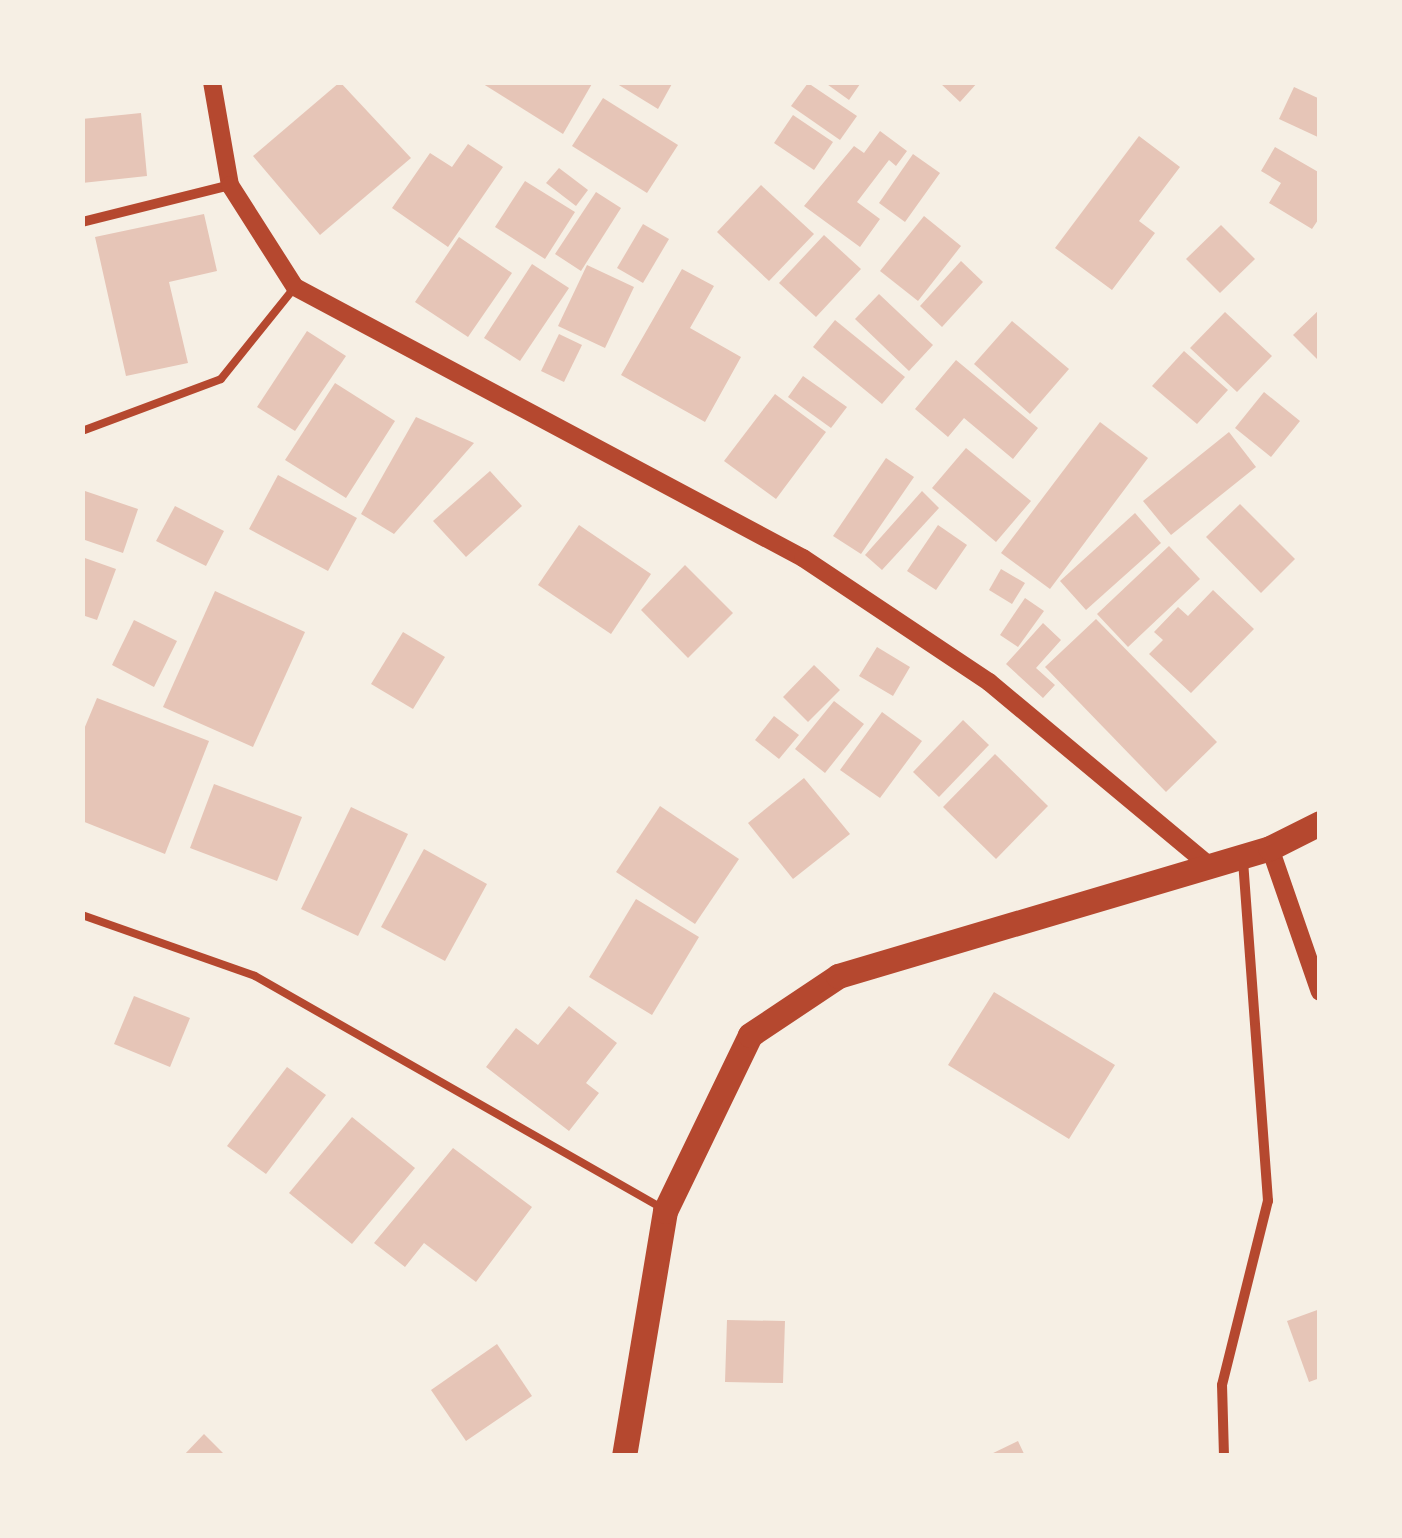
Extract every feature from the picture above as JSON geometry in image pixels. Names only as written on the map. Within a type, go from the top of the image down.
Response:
[{"type":"main road","points":[[624,1456],[666,1211],[750,1036],[838,976],[1270,848],[1320,823]]},
{"type":"street","points":[[212,82],[230,185],[295,287],[802,558],[990,682],[1210,866]]},
{"type":"street","points":[[82,222],[230,185]]},
{"type":"street","points":[[1270,848],[1320,992]]},
{"type":"street","points":[[1224,1456],[1222,1385],[1268,1201],[1243,856]]},
{"type":"lane","points":[[82,431],[221,379],[295,287]]},
{"type":"lane","points":[[82,915],[255,976],[666,1211]]},
{"type":"building","points":[[340,82],[411,158],[320,235],[253,156]]},
{"type":"building","points":[[480,82],[593,82],[563,134]]},
{"type":"building","points":[[614,82],[673,82],[658,109]]},
{"type":"building","points":[[824,82],[857,82],[860,84],[849,100]]},
{"type":"building","points":[[939,82],[978,82],[960,102]]},
{"type":"building","points":[[808,83],[857,116],[840,140],[791,106]]},
{"type":"building","points":[[1294,87],[1320,99],[1320,138],[1279,119]]},
{"type":"building","points":[[603,98],[678,145],[647,193],[572,146]]},
{"type":"building","points":[[141,113],[147,176],[82,183],[82,119]]},
{"type":"building","points":[[793,115],[833,142],[814,170],[774,143]]},
{"type":"building","points":[[880,131],[907,151],[896,166],[889,160],[857,202],[880,219],[860,247],[804,206],[854,146],[864,153]]},
{"type":"building","points":[[1139,136],[1180,167],[1139,221],[1155,233],[1112,290],[1055,248]]},
{"type":"building","points":[[468,144],[503,167],[448,247],[392,208],[430,153],[452,167]]},
{"type":"building","points":[[1275,147],[1320,173],[1320,217],[1312,229],[1269,203],[1281,183],[1261,171]]},
{"type":"building","points":[[913,154],[940,173],[905,222],[879,203]]},
{"type":"building","points":[[559,168],[588,190],[576,206],[546,183]]},
{"type":"building","points":[[525,181],[575,212],[545,259],[495,227]]},
{"type":"building","points":[[761,185],[814,234],[769,281],[717,232]]},
{"type":"building","points":[[596,192],[621,208],[581,271],[555,254]]},
{"type":"building","points":[[204,214],[217,271],[169,282],[188,363],[126,376],[95,237]]},
{"type":"building","points":[[924,216],[961,246],[918,301],[880,271]]},
{"type":"building","points":[[643,224],[669,239],[643,283],[617,268]]},
{"type":"building","points":[[1221,225],[1255,259],[1220,293],[1186,259]]},
{"type":"building","points":[[824,235],[861,269],[816,317],[779,283]]},
{"type":"building","points":[[459,237],[512,273],[468,337],[415,302]]},
{"type":"building","points":[[961,261],[983,282],[942,327],[920,306]]},
{"type":"building","points":[[532,264],[569,288],[520,361],[484,338]]},
{"type":"building","points":[[587,265],[634,287],[605,348],[558,326]]},
{"type":"building","points":[[682,269],[714,286],[690,328],[741,357],[705,422],[621,375]]},
{"type":"building","points":[[879,294],[933,345],[909,371],[855,319]]},
{"type":"building","points":[[1320,309],[1320,362],[1293,335]]},
{"type":"building","points":[[1225,312],[1272,356],[1237,392],[1190,348]]},
{"type":"building","points":[[835,320],[905,377],[882,404],[813,347]]},
{"type":"building","points":[[1012,321],[1069,369],[1030,414],[974,364]]},
{"type":"building","points":[[307,331],[346,356],[295,431],[257,407]]},
{"type":"building","points":[[559,334],[582,345],[564,382],[541,371]]},
{"type":"building","points":[[1184,351],[1228,390],[1197,424],[1152,386]]},
{"type":"building","points":[[956,360],[1038,428],[1013,459],[964,418],[948,437],[915,409]]},
{"type":"building","points":[[803,376],[847,407],[831,428],[788,397]]},
{"type":"building","points":[[335,383],[395,421],[346,498],[285,460]]},
{"type":"building","points":[[1264,392],[1300,421],[1271,457],[1235,428]]},
{"type":"building","points":[[775,394],[826,432],[776,499],[724,461]]},
{"type":"building","points":[[416,417],[474,443],[394,534],[361,514]]},
{"type":"building","points":[[1100,422],[1148,458],[1050,589],[1001,553]]},
{"type":"building","points":[[1229,432],[1256,467],[1171,535],[1143,501]]},
{"type":"building","points":[[966,448],[1031,501],[996,542],[932,488]]},
{"type":"building","points":[[886,458],[914,477],[861,554],[833,536]]},
{"type":"building","points":[[490,471],[522,506],[466,557],[433,521]]},
{"type":"building","points":[[278,475],[357,518],[328,571],[249,529]]},
{"type":"building","points":[[82,490],[138,509],[123,553],[82,539]]},
{"type":"building","points":[[922,491],[939,508],[882,570],[865,555]]},
{"type":"building","points":[[1240,504],[1295,559],[1261,593],[1206,537]]},
{"type":"building","points":[[175,506],[224,531],[206,566],[156,541]]},
{"type":"building","points":[[1135,513],[1161,543],[1086,610],[1060,581]]},
{"type":"building","points":[[579,525],[651,574],[611,634],[538,585]]},
{"type":"building","points":[[938,525],[967,545],[936,590],[907,571]]},
{"type":"building","points":[[1169,546],[1200,579],[1128,647],[1097,614]]},
{"type":"building","points":[[82,557],[116,569],[97,620],[82,615]]},
{"type":"building","points":[[685,565],[733,613],[688,658],[641,610]]},
{"type":"building","points":[[1001,569],[1025,583],[1012,604],[989,590]]},
{"type":"building","points":[[1213,590],[1254,629],[1191,693],[1149,654],[1163,640],[1154,632],[1178,607],[1188,616]]},
{"type":"building","points":[[215,591],[305,632],[253,747],[163,707]]},
{"type":"building","points":[[1025,598],[1044,611],[1018,647],[1000,635]]},
{"type":"building","points":[[1096,619],[1217,742],[1166,792],[1045,667]]},
{"type":"building","points":[[134,620],[177,641],[154,687],[112,665]]},
{"type":"building","points":[[1043,623],[1061,640],[1036,668],[1055,685],[1043,698],[1006,664]]},
{"type":"building","points":[[403,632],[445,657],[413,709],[371,684]]},
{"type":"building","points":[[877,647],[910,667],[893,696],[859,676]]},
{"type":"building","points":[[814,665],[840,690],[808,722],[783,697]]},
{"type":"building","points":[[97,698],[209,741],[165,854],[82,821],[82,734]]},
{"type":"building","points":[[834,701],[864,724],[825,773],[795,749]]},
{"type":"building","points":[[882,712],[922,741],[880,798],[840,770]]},
{"type":"building","points":[[774,716],[799,735],[779,759],[755,740]]},
{"type":"building","points":[[963,720],[989,745],[939,797],[913,772]]},
{"type":"building","points":[[995,754],[1048,806],[996,859],[943,807]]},
{"type":"building","points":[[804,778],[850,834],[793,879],[748,823]]},
{"type":"building","points":[[214,784],[302,817],[277,881],[190,848]]},
{"type":"building","points":[[660,806],[739,859],[695,924],[616,872]]},
{"type":"building","points":[[351,807],[408,834],[358,936],[301,909]]},
{"type":"building","points":[[424,849],[487,884],[445,961],[381,927]]},
{"type":"building","points":[[636,899],[699,937],[652,1015],[589,977]]},
{"type":"building","points":[[994,992],[1115,1065],[1069,1139],[948,1065]]},
{"type":"building","points":[[134,996],[190,1018],[170,1067],[114,1044]]},
{"type":"building","points":[[569,1006],[617,1043],[586,1083],[599,1093],[569,1131],[486,1067],[516,1028],[538,1045]]},
{"type":"building","points":[[287,1067],[326,1095],[266,1174],[227,1146]]},
{"type":"building","points":[[352,1117],[415,1168],[352,1244],[289,1193]]},
{"type":"building","points":[[453,1148],[532,1207],[476,1282],[424,1243],[405,1267],[374,1243]]},
{"type":"building","points":[[1320,1309],[1320,1378],[1309,1382],[1287,1321]]},
{"type":"building","points":[[727,1320],[785,1321],[783,1383],[725,1382]]},
{"type":"building","points":[[497,1344],[532,1396],[466,1441],[431,1390]]},
{"type":"building","points":[[204,1434],[226,1456],[183,1456]]},
{"type":"building","points":[[1018,1441],[1025,1456],[987,1456]]}]
